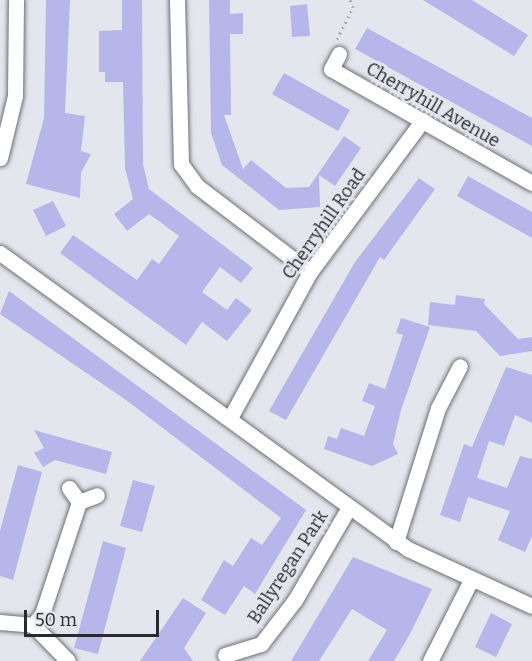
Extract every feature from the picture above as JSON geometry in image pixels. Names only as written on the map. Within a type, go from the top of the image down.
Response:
[{"type":"street","points":[[0,158],[15,96],[16,0]]},
{"type":"street","points":[[177,0],[181,164],[197,186],[310,272]]},
{"type":"street","name":"Cherryhill Avenue","points":[[338,46],[331,69],[532,183]]},
{"type":"street","name":"Cherryhill Road","points":[[230,418],[310,272],[423,120]]},
{"type":"street","points":[[0,253],[230,418],[348,509],[396,542],[471,580],[532,606]]},
{"type":"street","points":[[396,542],[438,408],[460,366]]},
{"type":"street","points":[[69,488],[79,502]]},
{"type":"street","points":[[33,625],[79,502],[97,495]]},
{"type":"street","name":"Ballyregan Park","points":[[225,655],[261,644],[295,600],[348,509]]},
{"type":"street","points":[[430,661],[471,580]]},
{"type":"street","points":[[0,622],[33,625],[68,661]]},
{"type":"path","points":[[338,46],[353,7],[350,0]]},
{"type":"building","points":[[46,0],[70,0],[65,113],[85,116],[81,151],[91,154],[81,173],[80,198],[26,184],[44,118]]},
{"type":"building","points":[[122,0],[142,0],[143,164],[149,189],[253,268],[241,283],[220,267],[202,292],[227,310],[236,298],[252,310],[227,341],[202,322],[186,345],[60,253],[73,235],[137,280],[152,259],[159,264],[179,236],[149,214],[127,231],[114,214],[133,199],[125,168],[123,82],[105,82],[105,72],[99,72],[99,31],[122,30]]},
{"type":"building","points":[[209,0],[230,0],[230,14],[243,13],[243,34],[230,34],[231,115],[224,115],[243,169],[251,160],[286,188],[309,187],[344,136],[361,148],[335,186],[319,175],[320,207],[279,210],[222,165],[211,133]]},
{"type":"building","points":[[423,0],[472,0],[528,35],[514,56]]},
{"type":"building","points":[[307,4],[310,36],[292,37],[290,6]]},
{"type":"building","points":[[367,28],[532,118],[532,146],[355,49]]},
{"type":"building","points":[[284,73],[350,110],[338,131],[272,94]]},
{"type":"building","points":[[468,176],[532,212],[532,238],[457,196]]},
{"type":"building","points":[[419,178],[435,189],[384,260],[380,257],[286,420],[269,411],[355,262]]},
{"type":"building","points":[[53,201],[66,226],[46,236],[33,210]]},
{"type":"building","points":[[9,291],[306,510],[255,594],[244,586],[225,615],[201,600],[224,560],[233,566],[251,538],[262,545],[281,518],[126,400],[0,314]]},
{"type":"building","points":[[456,295],[485,299],[484,304],[518,339],[532,337],[532,351],[500,356],[476,331],[428,325],[430,302],[455,305]]},
{"type":"building","points":[[401,318],[430,327],[401,410],[393,444],[398,454],[372,466],[324,449],[328,436],[337,439],[341,428],[364,436],[375,406],[362,401],[369,383],[385,389],[403,335],[396,333]]},
{"type":"building","points":[[506,367],[532,375],[532,423],[515,415],[504,446],[489,441],[477,478],[507,488],[520,456],[532,459],[532,536],[525,552],[498,540],[510,511],[468,497],[460,522],[440,515],[464,444],[472,447]]},
{"type":"building","points":[[34,430],[112,452],[106,474],[55,460],[43,467],[34,453],[44,448]]},
{"type":"building","points":[[18,465],[42,472],[13,580],[0,576],[0,531]]},
{"type":"building","points":[[133,480],[155,486],[142,532],[120,526]]},
{"type":"building","points":[[103,541],[126,548],[98,654],[74,648]]},
{"type":"building","points":[[353,557],[432,589],[394,661],[368,661],[387,630],[352,609],[319,661],[291,661]]},
{"type":"building","points":[[183,598],[206,613],[184,648],[193,661],[140,661]]},
{"type":"building","points":[[491,613],[512,624],[496,657],[475,647]]}]
